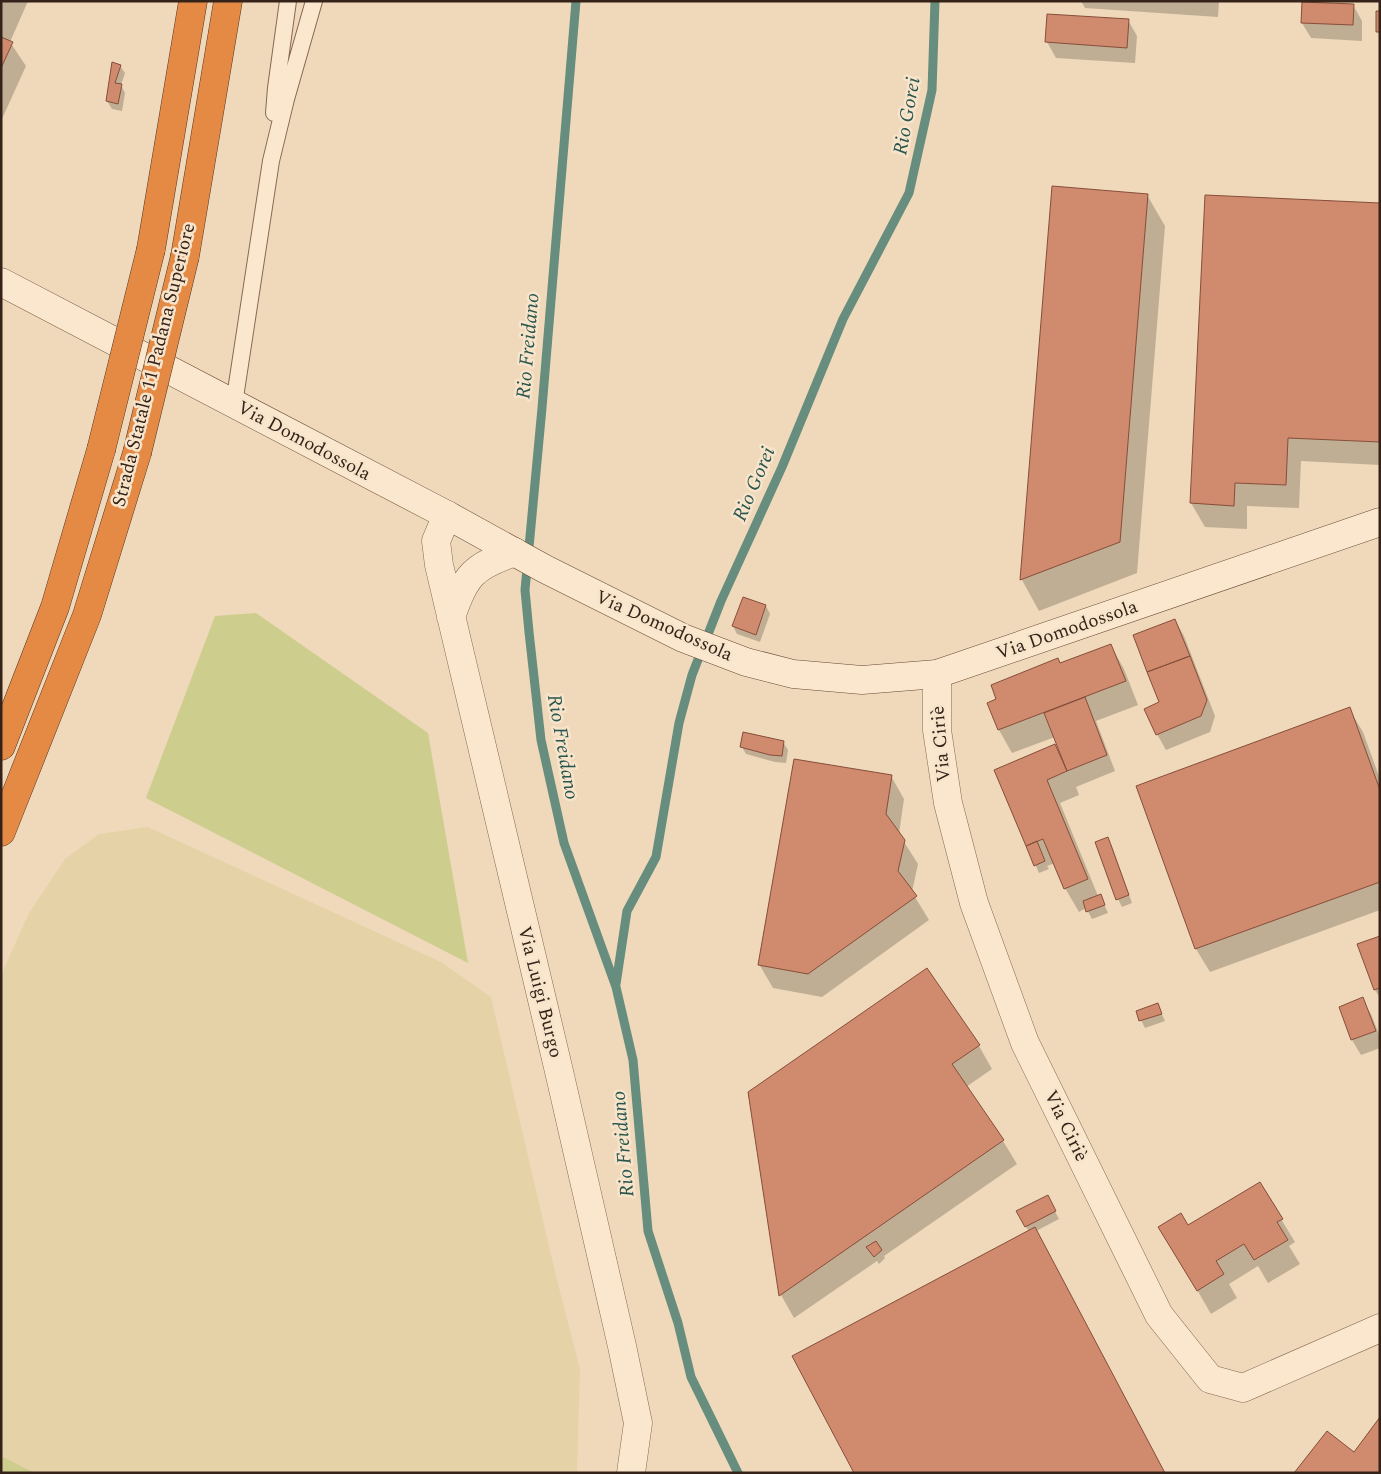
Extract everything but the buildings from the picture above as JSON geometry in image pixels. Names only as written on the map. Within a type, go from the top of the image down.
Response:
[{"type":"highway","name":"Strada Statale 11 Padana Superiore","points":[[1,746],[55,607],[101,450],[151,249],[193,1]]},
{"type":"highway","name":"Strada Statale 11 Padana Superiore","points":[[1,832],[86,615],[137,453],[185,256],[228,1]]},
{"type":"street","name":"Via Domodossola","points":[[1,282],[447,515],[545,569],[683,638],[746,662],[793,674],[862,680],[937,674],[1380,522]]},
{"type":"street","name":"Via Luigi Burgo","points":[[447,515],[436,541],[436,553],[558,1067],[630,1384],[638,1423],[631,1473]]},
{"type":"street","points":[[450,617],[460,590],[474,572],[487,563],[517,554]]},
{"type":"street","name":"Via Ciriè","points":[[937,674],[937,730],[948,803],[974,903],[1024,1043],[1159,1315],[1210,1379],[1243,1388],[1380,1328]]},
{"type":"lane","points":[[234,404],[271,161],[276,88],[288,1]]},
{"type":"lane","points":[[271,161],[286,99],[314,1]]},
{"type":"shaded area","points":[[148,827],[441,962],[491,997],[556,1276],[580,1369],[577,1473],[35,1473],[1,1456],[1,975],[29,913],[65,859],[99,834]]},
{"type":"green space","points":[[256,613],[428,733],[468,963],[146,798],[215,616]]},
{"type":"green space","points":[[1,1456],[35,1473],[1,1473]]},
{"type":"waterway","name":"Rio Freidano","points":[[576,1],[525,590],[529,632],[541,740],[564,843],[616,987],[633,1060],[648,1231],[678,1323],[691,1377],[738,1473]]},
{"type":"waterway","name":"Rio Gorei","points":[[616,984],[627,911],[656,857],[679,723],[692,675],[721,601],[782,467],[843,319],[909,193],[932,90],[935,1]]}]
